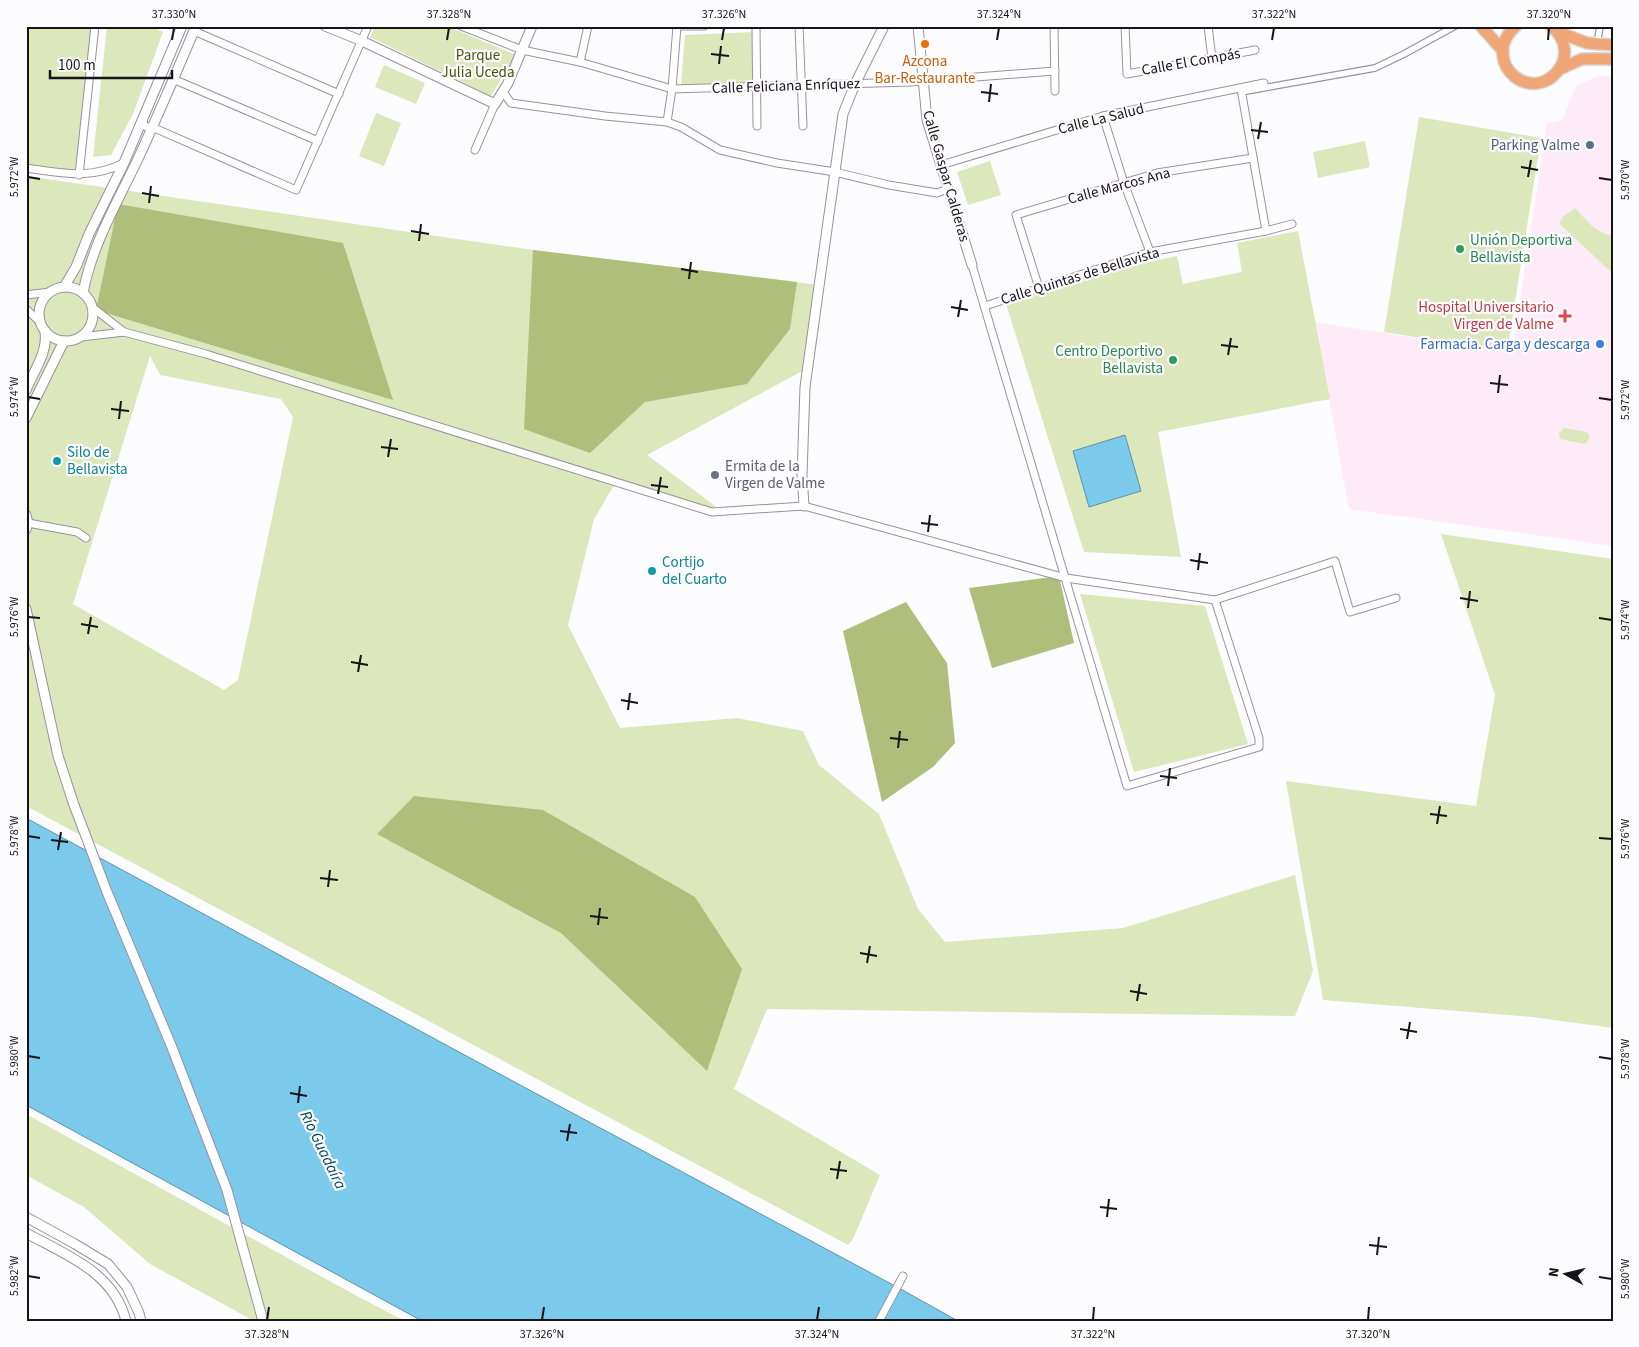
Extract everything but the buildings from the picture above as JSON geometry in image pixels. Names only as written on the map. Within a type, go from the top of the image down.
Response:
[{"type":"main road","points":[[1481,26],[1503,51]]},
{"type":"main road","points":[[1516,26],[1506,37],[1503,51],[1504,63],[1516,78],[1523,81],[1531,83],[1541,82],[1552,77],[1560,69],[1582,60],[1613,59]]},
{"type":"main road","points":[[1554,29],[1565,49],[1560,69]]},
{"type":"main road","points":[[1554,29],[1587,43],[1613,45]]},
{"type":"street","points":[[79,175],[95,26]]},
{"type":"street","points":[[325,26],[362,41],[494,104]]},
{"type":"street","points":[[143,119],[144,126],[152,127],[296,190],[368,26]]},
{"type":"street","name":"Calle Feliciana Enríquez","points":[[460,26],[522,50],[580,62],[672,88],[923,81],[1055,71]]},
{"type":"street","points":[[475,150],[494,104],[508,83],[532,26]]},
{"type":"street","points":[[580,62],[588,26]]},
{"type":"street","points":[[667,122],[672,88],[676,26],[704,26]]},
{"type":"street","points":[[756,26],[757,126]]},
{"type":"street","points":[[799,26],[803,126]]},
{"type":"street","points":[[804,506],[802,475],[805,387],[843,114],[854,84],[884,26]]},
{"type":"street","name":"Calle Gaspar Calderas","points":[[918,26],[927,120],[972,265]]},
{"type":"street","points":[[1054,26],[1055,91]]},
{"type":"street","name":"Calle El Compás","points":[[1124,26],[1127,74],[1255,50]]},
{"type":"street","points":[[1208,26],[1212,58]]},
{"type":"street","name":"Calle La Salud","points":[[941,165],[1104,116],[1241,90],[1375,68],[1455,26]]},
{"type":"street","points":[[1597,44],[1600,26]]},
{"type":"street","points":[[64,287],[76,267],[89,234],[124,164],[180,27]]},
{"type":"street","points":[[83,293],[85,281],[100,238],[195,29],[339,94]]},
{"type":"street","points":[[173,79],[318,141]]},
{"type":"street","name":"Calle La Salud","points":[[1241,90],[1264,83]]},
{"type":"street","points":[[1241,90],[1266,231]]},
{"type":"street","points":[[503,92],[511,103],[605,116],[667,122],[681,127],[720,150],[777,163],[835,172],[889,185],[937,193],[948,188]]},
{"type":"street","points":[[1104,116],[1124,183],[1150,252]]},
{"type":"street","name":"Calle Marcos Ana","points":[[1039,288],[1016,215],[1156,173],[1253,158]]},
{"type":"street","points":[[26,168],[79,175],[102,172],[124,164]]},
{"type":"street","name":"Calle Quintas de Bellavista","points":[[985,306],[1150,252],[1266,231],[1292,224]]},
{"type":"street","points":[[972,265],[1126,786],[1259,747],[1257,733],[1215,600]]},
{"type":"street","points":[[26,295],[50,292],[64,287],[77,289],[83,293],[89,299],[93,316],[91,324],[81,337]]},
{"type":"street","points":[[26,390],[44,354],[46,341],[40,306],[50,292]]},
{"type":"street","points":[[92,307],[124,332]]},
{"type":"street","points":[[26,309],[52,337],[64,341],[124,332],[206,354],[712,512],[804,506],[1066,578],[1215,600],[1334,561],[1350,612],[1396,598]]},
{"type":"street","points":[[26,418],[64,341]]},
{"type":"street","points":[[27,522],[77,532],[86,538]]},
{"type":"street","points":[[26,609],[58,756],[74,805],[107,892],[171,1045],[227,1190],[263,1321]]},
{"type":"street","points":[[26,1217],[108,1264],[127,1287],[141,1321]]},
{"type":"street","points":[[26,1233],[87,1266],[100,1277],[111,1288],[119,1301],[126,1321]]},
{"type":"street","points":[[879,1321],[904,1276]]},
{"type":"shaded area","name":"Hospital Universitario Virgen de Valme","points":[[1600,75],[1613,77],[1613,546],[1349,509],[1315,322],[1512,353],[1547,123],[1562,120],[1576,86]]},
{"type":"green space","points":[[26,26],[95,26],[81,171],[26,170]]},
{"type":"green space","points":[[107,26],[150,26],[163,32],[133,114],[111,155],[93,157]]},
{"type":"green space","name":"Parque Julia Uceda","points":[[375,26],[447,26],[516,55],[491,96],[370,37]]},
{"type":"green space","points":[[753,32],[756,84],[681,85],[685,35]]},
{"type":"green space","points":[[384,65],[425,83],[416,104],[375,87]]},
{"type":"green space","points":[[376,113],[401,123],[384,166],[359,156]]},
{"type":"green space","name":"Unión Deportiva Bellavista","points":[[1419,117],[1541,138],[1507,352],[1384,332]]},
{"type":"green space","points":[[1365,141],[1370,167],[1318,178],[1313,152]]},
{"type":"green space","points":[[990,161],[1001,195],[968,205],[957,172]]},
{"type":"green space","points":[[26,176],[533,250],[819,285],[808,368],[647,455],[723,512],[616,482],[594,519],[568,625],[620,728],[737,718],[803,731],[819,765],[879,814],[918,909],[945,942],[1123,928],[1295,875],[1313,971],[1295,1016],[767,1009],[734,1089],[880,1175],[853,1239],[848,1245],[26,806]],"holes":[[[150,356],[160,375],[281,399],[293,417],[238,680],[224,690],[73,604]]]},
{"type":"green space","points":[[118,204],[343,243],[393,400],[96,310]]},
{"type":"green space","points":[[1575,208],[1596,229],[1613,236],[1613,274],[1559,223],[1563,217]]},
{"type":"green space","name":"Centro Deportivo Bellavista","points":[[1298,231],[1330,399],[1158,432],[1181,557],[1084,552],[1006,304],[1131,266],[1177,256],[1183,284],[1242,272],[1237,243]]},
{"type":"green space","points":[[533,250],[797,282],[790,329],[747,384],[645,402],[590,453],[524,429]]},
{"type":"green space","points":[[1564,428],[1587,432],[1590,438],[1585,444],[1560,439],[1559,433]]},
{"type":"green space","points":[[1441,534],[1613,559],[1613,1028],[1532,1017],[1323,1000],[1286,781],[1476,806],[1495,695]]},
{"type":"green space","points":[[1059,576],[1074,643],[992,668],[969,588]]},
{"type":"green space","points":[[1080,594],[1205,606],[1248,744],[1134,772]]},
{"type":"green space","points":[[906,602],[947,663],[955,743],[933,767],[882,802],[843,631]]},
{"type":"green space","points":[[414,796],[543,810],[695,897],[742,969],[707,1071],[561,933],[377,834]]},
{"type":"green space","points":[[26,1114],[405,1321],[254,1321],[150,1264],[84,1207],[26,1175]]},
{"type":"water","points":[[1125,435],[1141,491],[1089,507],[1073,451]]},
{"type":"water","name":"Río Guadaíra","points":[[26,818],[958,1321],[422,1321],[26,1105]]},
{"type":"place","name":"Azcona Bar-Restaurante","points":[[925,44]]},
{"type":"place","name":"Parking Valme","points":[[1590,145]]},
{"type":"place","name":"Unión Deportiva Bellavista","points":[[1460,249]]},
{"type":"place","name":"Hospital Universitario Virgen de Valme","points":[[1565,316]]},
{"type":"place","name":"Farmacia. Carga y descarga","points":[[1600,344]]},
{"type":"place","name":"Centro Deportivo Bellavista","points":[[1173,360]]},
{"type":"place","name":"Silo de Bellavista","points":[[57,461]]},
{"type":"place","name":"Ermita de la Virgen de Valme","points":[[715,475]]},
{"type":"place","name":"Cortijo del Cuarto","points":[[652,571]]}]
